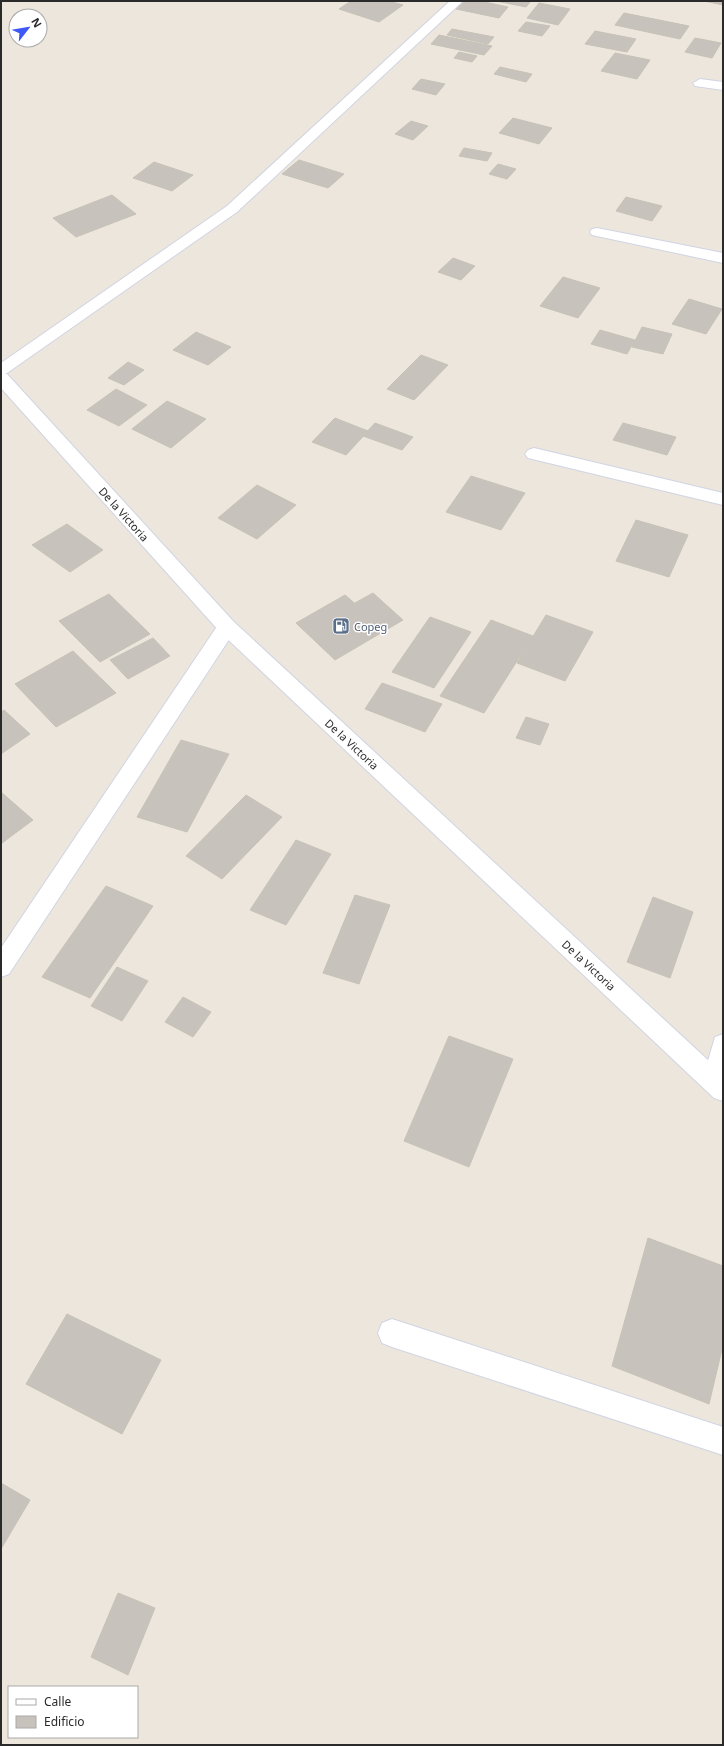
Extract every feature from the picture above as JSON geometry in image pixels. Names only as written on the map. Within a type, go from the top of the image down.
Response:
[{"type":"street","points":[[1,370],[232,209],[457,1]]},
{"type":"street","points":[[700,82],[723,86]]},
{"type":"street","points":[[597,232],[723,258]]},
{"type":"street","name":"De la Victoria","points":[[1,378],[227,627],[718,1085]]},
{"type":"street","points":[[534,454],[723,500]]},
{"type":"street","points":[[1,967],[227,627]]},
{"type":"street","points":[[718,1085],[723,1045]]},
{"type":"street","points":[[392,1333],[723,1441]]},
{"type":"building","points":[[351,1],[389,1],[403,5],[379,22],[339,9]]},
{"type":"building","points":[[463,1],[480,1],[508,7],[499,18],[456,9]]},
{"type":"building","points":[[496,1],[531,1],[526,7]]},
{"type":"building","points":[[704,1],[723,1],[723,5]]},
{"type":"building","points":[[539,3],[570,9],[558,25],[527,18]]},
{"type":"building","points":[[624,13],[689,26],[680,39],[615,25]]},
{"type":"building","points":[[526,22],[550,26],[542,36],[518,31]]},
{"type":"building","points":[[452,29],[494,37],[488,44],[447,35]]},
{"type":"building","points":[[595,31],[636,39],[627,52],[585,44]]},
{"type":"building","points":[[439,35],[492,46],[484,55],[431,44]]},
{"type":"building","points":[[695,38],[721,43],[712,58],[685,52]]},
{"type":"building","points":[[459,52],[477,56],[472,62],[454,58]]},
{"type":"building","points":[[615,53],[650,60],[637,79],[601,71]]},
{"type":"building","points":[[500,67],[532,74],[526,82],[494,74]]},
{"type":"building","points":[[421,79],[445,84],[436,95],[412,89]]},
{"type":"building","points":[[513,118],[552,128],[539,144],[499,133]]},
{"type":"building","points":[[411,121],[428,126],[413,140],[395,134]]},
{"type":"building","points":[[464,148],[492,153],[487,161],[459,156]]},
{"type":"building","points":[[299,160],[344,174],[328,188],[282,174]]},
{"type":"building","points":[[154,162],[193,175],[172,191],[133,178]]},
{"type":"building","points":[[498,164],[516,169],[507,179],[489,174]]},
{"type":"building","points":[[112,195],[136,214],[76,237],[53,218]]},
{"type":"building","points":[[626,197],[662,206],[652,221],[616,211]]},
{"type":"building","points":[[453,258],[475,266],[461,280],[438,272]]},
{"type":"building","points":[[563,277],[600,288],[578,318],[540,306]]},
{"type":"building","points":[[689,299],[722,309],[706,334],[672,324]]},
{"type":"building","points":[[642,327],[672,334],[663,354],[632,347]]},
{"type":"building","points":[[600,330],[635,340],[627,354],[591,344]]},
{"type":"building","points":[[196,332],[231,347],[208,365],[173,350]]},
{"type":"building","points":[[421,355],[448,365],[414,400],[387,389]]},
{"type":"building","points":[[128,362],[144,370],[124,385],[108,378]]},
{"type":"building","points":[[116,389],[147,405],[119,426],[87,410]]},
{"type":"building","points":[[167,401],[206,419],[171,448],[132,429]]},
{"type":"building","points":[[335,418],[368,431],[346,455],[312,442]]},
{"type":"building","points":[[375,423],[413,437],[402,450],[363,436]]},
{"type":"building","points":[[623,423],[676,437],[667,455],[613,440]]},
{"type":"building","points":[[471,476],[525,493],[501,530],[446,512]]},
{"type":"building","points":[[257,485],[296,505],[257,539],[218,518]]},
{"type":"building","points":[[636,520],[688,535],[669,577],[616,561]]},
{"type":"building","points":[[67,524],[103,550],[70,572],[32,545]]},
{"type":"building","points":[[373,593],[403,620],[386,630],[355,603]]},
{"type":"building","points":[[109,594],[150,634],[100,662],[59,621]]},
{"type":"building","name":"Copeg","points":[[345,595],[386,630],[335,660],[296,623]]},
{"type":"building","points":[[546,615],[593,632],[565,681],[517,663]]},
{"type":"building","points":[[430,617],[471,632],[434,688],[392,672]]},
{"type":"building","points":[[491,620],[533,636],[484,713],[440,696]]},
{"type":"building","points":[[153,638],[170,656],[128,679],[110,660]]},
{"type":"building","points":[[73,651],[116,693],[56,727],[15,684]]},
{"type":"building","points":[[382,683],[442,704],[425,732],[365,709]]},
{"type":"building","points":[[4,710],[30,734],[1,754],[1,712]]},
{"type":"building","points":[[526,717],[549,724],[540,745],[516,738]]},
{"type":"building","points":[[181,740],[229,754],[187,832],[137,817]]},
{"type":"building","points":[[1,792],[33,820],[10,837],[1,829]]},
{"type":"building","points":[[246,795],[282,817],[222,879],[186,856]]},
{"type":"building","points":[[1,829],[10,837],[1,844]]},
{"type":"building","points":[[296,840],[331,854],[286,925],[250,910]]},
{"type":"building","points":[[106,886],[153,906],[90,998],[42,977]]},
{"type":"building","points":[[355,895],[390,905],[359,984],[323,973]]},
{"type":"building","points":[[653,897],[693,912],[670,978],[627,962]]},
{"type":"building","points":[[117,967],[148,981],[122,1021],[91,1006]]},
{"type":"building","points":[[183,997],[211,1012],[193,1037],[165,1022]]},
{"type":"building","points":[[449,1036],[513,1059],[469,1167],[404,1141]]},
{"type":"building","points":[[648,1238],[723,1266],[723,1345],[709,1404],[612,1366]]},
{"type":"building","points":[[67,1314],[161,1360],[122,1434],[26,1384]]},
{"type":"building","points":[[1,1483],[30,1500],[1,1549]]},
{"type":"building","points":[[118,1593],[155,1608],[128,1675],[91,1657]]},
{"type":"place","name":"Copeg","points":[[341,626]]}]
